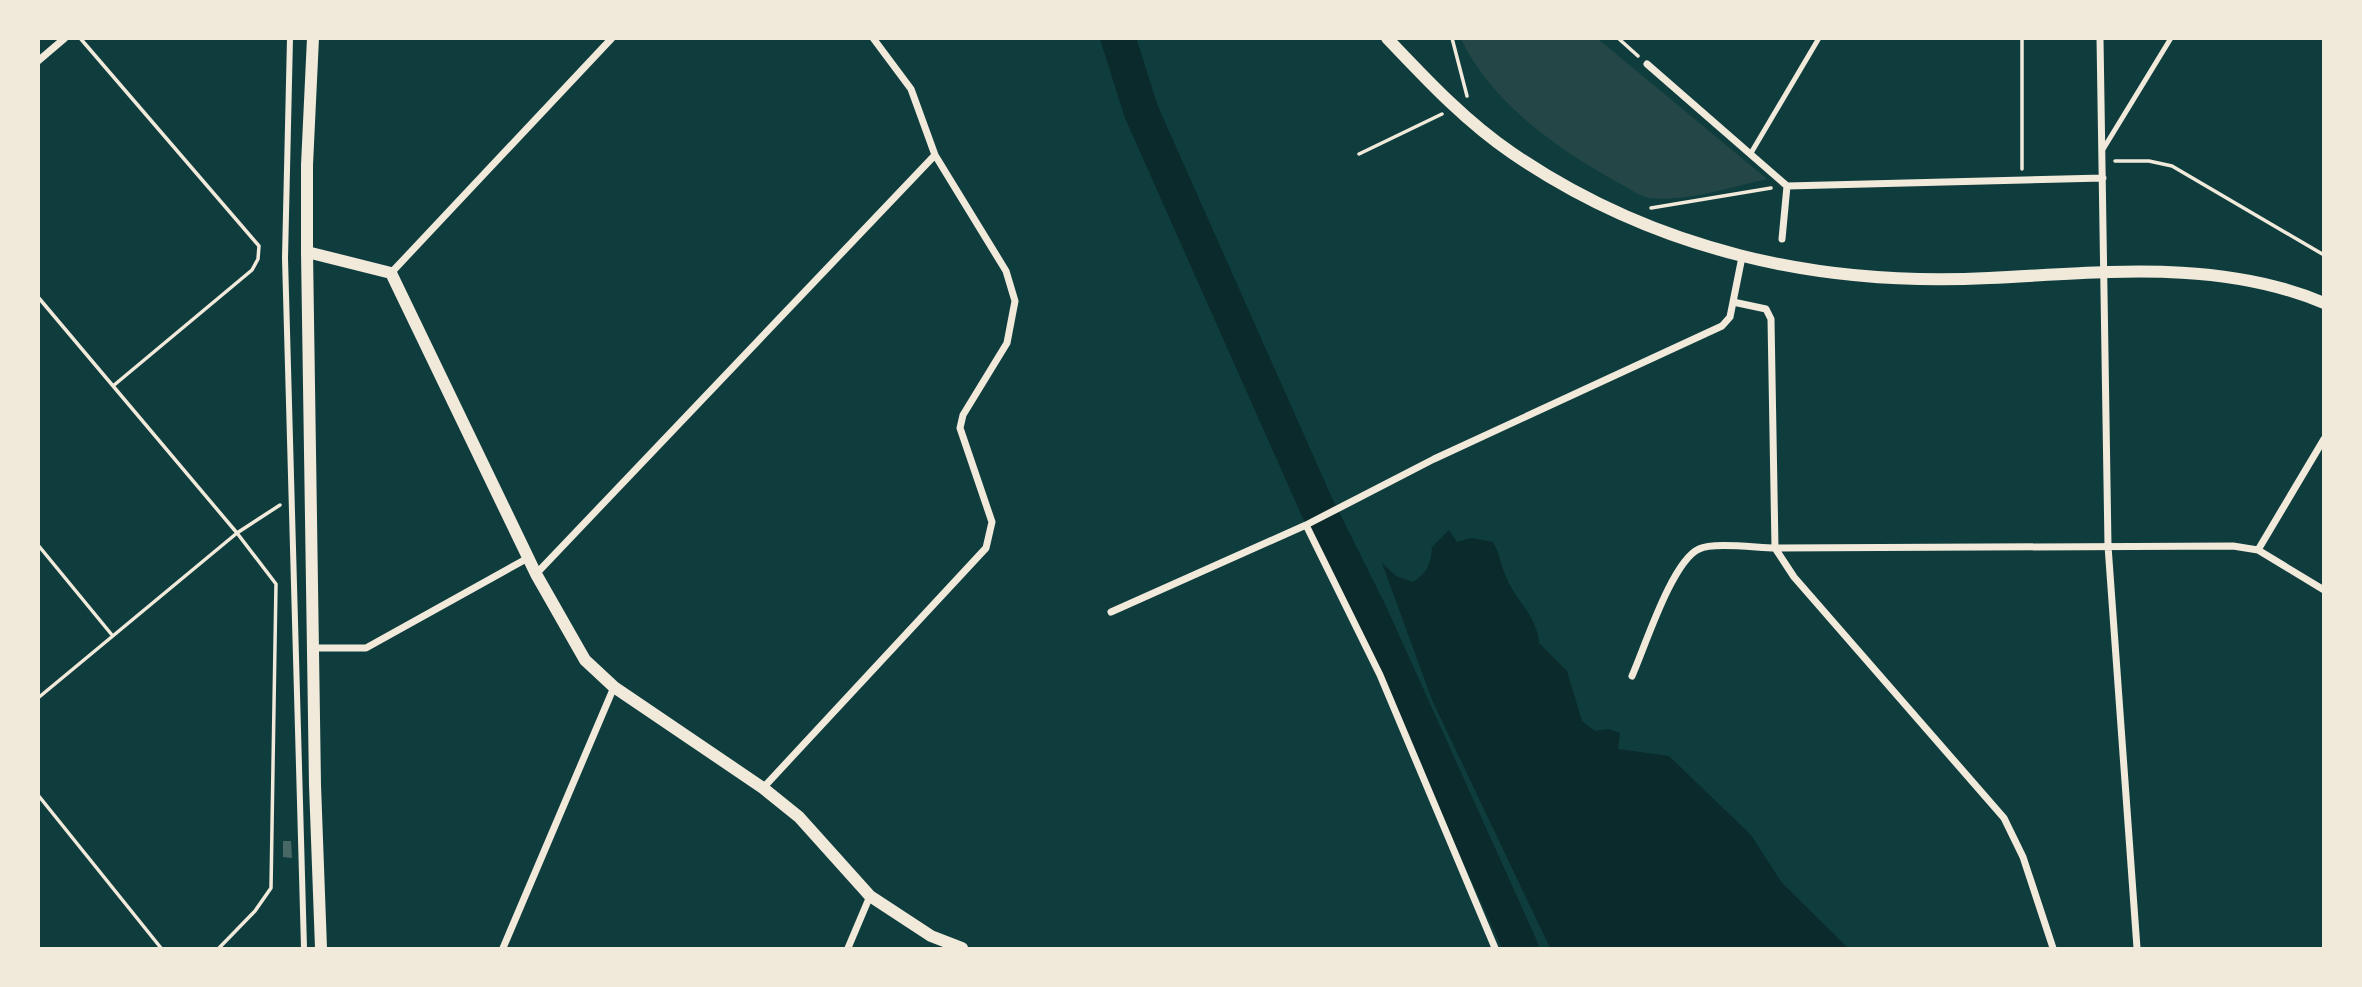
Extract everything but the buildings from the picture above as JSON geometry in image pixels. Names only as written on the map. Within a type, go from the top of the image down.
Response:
[{"type":"street","points":[[38,61],[65,38]]},
{"type":"street","points":[[290,38],[285,258],[304,948]]},
{"type":"street","points":[[313,38],[307,165],[307,252],[321,948]]},
{"type":"street","points":[[391,273],[612,38]]},
{"type":"street","points":[[763,788],[986,548],[992,522],[960,428],[962,415],[1007,343],[1015,301],[1006,271],[936,155],[911,89],[873,38]]},
{"type":"street","points":[[1387,38],[1462,104],[1511,152],[1607,209],[1679,240],[1742,257],[1844,274],[1906,279],[2160,271],[2222,277],[2280,287],[2322,299]]},
{"type":"street","points":[[2100,38],[2108,546],[2137,948]]},
{"type":"street","points":[[1647,64],[1787,186],[2103,178]]},
{"type":"street","points":[[536,574],[936,155]]},
{"type":"street","points":[[1782,239],[1788,205],[1787,186]]},
{"type":"street","points":[[307,252],[391,273]]},
{"type":"street","points":[[1111,612],[1309,524],[1434,459],[1722,326],[1730,317],[1742,257]]},
{"type":"street","points":[[391,273],[536,574],[585,660],[614,687],[763,788],[799,817],[870,896],[931,936],[962,948]]},
{"type":"street","points":[[1733,302],[1766,309],[1771,319],[1775,548],[1794,577],[2004,818],[2024,857],[2053,948]]},
{"type":"street","points":[[2258,550],[2323,439]]},
{"type":"street","points":[[1309,524],[1380,676],[1495,948]]},
{"type":"street","points":[[1632,676],[1674,576],[1688,557],[1701,547],[2233,546],[2258,550],[2323,590]]},
{"type":"street","points":[[313,648],[366,648],[528,558]]},
{"type":"street","points":[[503,948],[614,687]]},
{"type":"street","points":[[848,948],[870,896]]},
{"type":"lane","points":[[1751,153],[1819,38]]},
{"type":"lane","points":[[2102,151],[2171,38]]},
{"type":"path","points":[[80,38],[259,246],[258,259],[252,270],[113,386]]},
{"type":"path","points":[[1359,155],[1462,104],[1461,61],[1452,38]]},
{"type":"path","points":[[1618,38],[1647,64]]},
{"type":"path","points":[[2022,38],[2022,178]]},
{"type":"path","points":[[2103,161],[2149,161],[2172,166],[2323,255]]},
{"type":"path","points":[[1650,209],[1787,186]]},
{"type":"path","points":[[38,297],[237,533],[276,584],[271,888],[255,911],[219,948]]},
{"type":"path","points":[[38,698],[237,533],[293,496]]},
{"type":"path","points":[[38,545],[112,635]]},
{"type":"path","points":[[38,795],[161,948]]},
{"type":"shaded area","points":[[1461,39],[1598,39],[1767,179],[1694,196],[1664,199],[1642,196],[1572,155],[1528,122],[1490,83]]},
{"type":"shaded area","points":[[1449,530],[1457,542],[1471,538],[1493,542],[1511,587],[1535,625],[1539,643],[1567,671],[1582,721],[1595,731],[1609,729],[1620,733],[1618,749],[1669,756],[1751,835],[1782,883],[1848,948],[1550,948],[1432,700],[1382,563],[1396,576],[1413,582],[1427,568],[1432,547]]},
{"type":"waterway","points":[[1118,38],[1141,111],[1317,507],[1369,611],[1521,948]]}]
